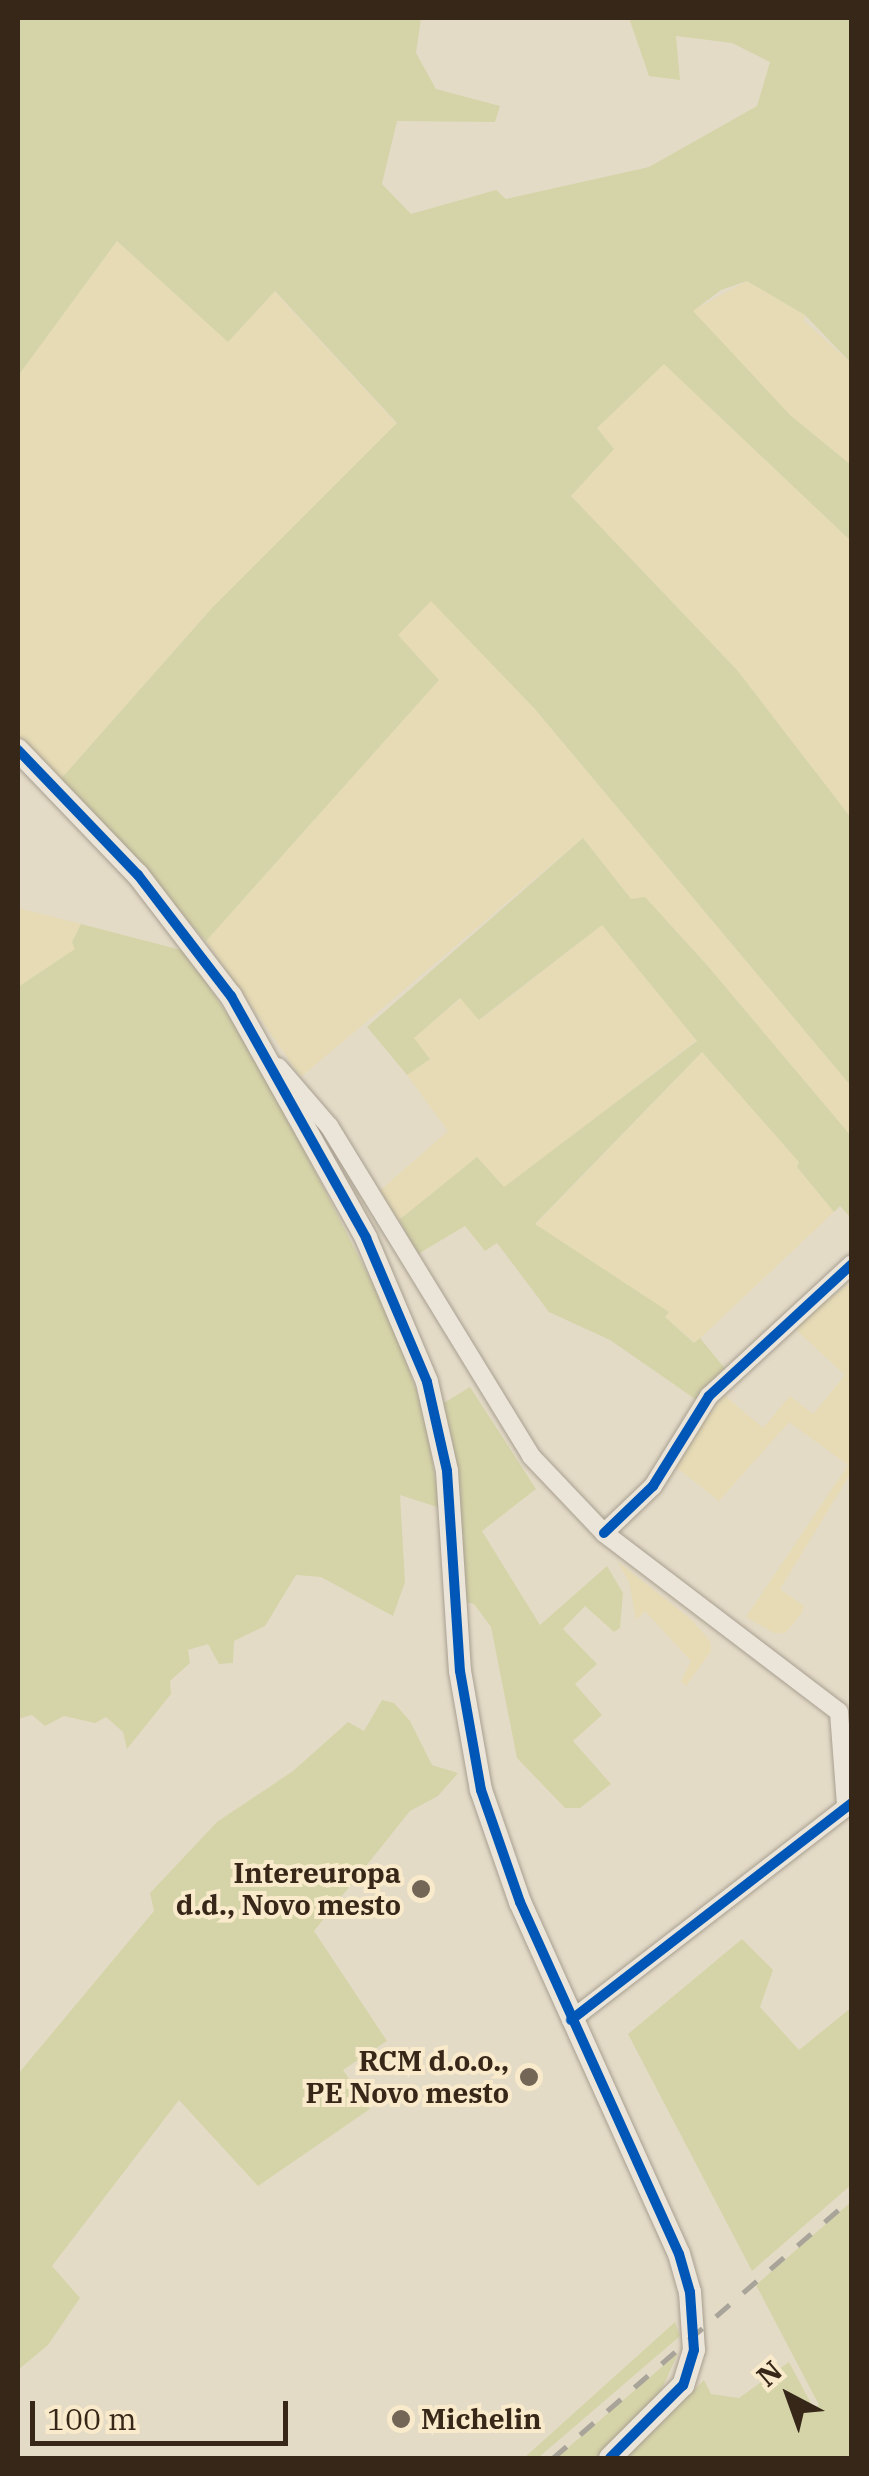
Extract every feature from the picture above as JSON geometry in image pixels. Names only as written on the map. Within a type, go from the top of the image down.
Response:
[{"type":"street","points":[[18,750],[176,920],[271,1059],[328,1126],[531,1456],[604,1533],[845,1707],[848,1804],[572,2020]]},
{"type":"street","points":[[271,1059],[366,1238],[427,1382],[447,1471],[470,1742],[502,1852],[572,2020],[679,2254],[694,2316],[694,2350],[683,2385],[610,2458]]},
{"type":"street","points":[[604,1533],[653,1486],[709,1396],[852,1264]]},
{"type":"shaded area","points":[[117,241],[228,341],[274,291],[397,424],[212,608],[60,780],[18,738],[18,376]]},
{"type":"shaded area","points":[[747,281],[805,315],[804,321],[851,363],[851,465],[790,415],[692,311]]},
{"type":"shaded area","points":[[664,363],[851,541],[851,818],[737,670],[571,496],[613,449],[597,428]]},
{"type":"shaded area","points":[[431,600],[534,708],[851,1086],[851,1136],[706,964],[631,900],[583,838],[301,1077],[206,941],[439,680],[397,635]]},
{"type":"shaded area","points":[[18,908],[81,924],[72,942],[76,949],[18,987]]},
{"type":"shaded area","points":[[602,925],[697,1040],[504,1188],[477,1158],[399,1220],[377,1193],[448,1131],[407,1075],[430,1059],[413,1038],[461,998],[480,1020]]},
{"type":"shaded area","points":[[702,1052],[800,1162],[797,1167],[834,1212],[695,1343],[664,1316],[668,1312],[535,1225]]},
{"type":"shaded area","points":[[851,1282],[851,1473],[780,1589],[804,1606],[802,1613],[785,1633],[774,1633],[746,1617],[848,1465],[789,1422],[719,1501],[672,1464],[724,1395],[763,1428],[790,1396],[813,1414],[845,1375],[793,1327]]},
{"type":"shaded area","points":[[617,1561],[692,1620],[710,1641],[711,1651],[686,1686],[681,1681],[691,1661],[645,1611],[636,1620],[629,1582]]},
{"type":"green space","points":[[18,18],[421,18],[416,53],[436,89],[500,106],[495,122],[397,121],[382,184],[411,214],[496,190],[506,199],[649,167],[757,106],[770,62],[732,43],[676,36],[680,80],[649,76],[629,18],[851,18],[851,363],[805,315],[747,281],[721,290],[693,311],[790,415],[851,465],[851,541],[664,364],[597,428],[614,449],[571,496],[737,670],[851,818],[851,1086],[534,708],[431,601],[398,635],[439,680],[206,941],[60,780],[212,608],[397,423],[275,291],[228,342],[117,241],[18,376]]},
{"type":"green space","points":[[583,838],[631,899],[645,897],[706,964],[851,1136],[851,1218],[840,1206],[834,1212],[797,1167],[799,1162],[702,1052],[535,1224],[669,1312],[665,1317],[694,1343],[700,1338],[727,1371],[698,1401],[610,1340],[549,1312],[497,1243],[485,1251],[465,1226],[418,1254],[399,1220],[477,1157],[504,1187],[697,1041],[602,925],[479,1020],[460,998],[414,1038],[430,1059],[407,1075],[367,1027]]},
{"type":"green space","points":[[81,924],[185,951],[258,1060],[389,1316],[425,1414],[440,1508],[400,1495],[405,1582],[393,1616],[321,1577],[296,1575],[265,1626],[234,1641],[233,1663],[219,1664],[208,1644],[188,1650],[190,1663],[170,1681],[171,1694],[127,1749],[123,1732],[106,1717],[95,1723],[64,1716],[45,1726],[32,1715],[18,1719],[18,987],[75,949],[72,942]]},
{"type":"green space","points":[[470,1387],[536,1489],[482,1531],[540,1625],[607,1566],[623,1593],[620,1628],[614,1632],[585,1606],[563,1629],[597,1664],[575,1684],[602,1715],[573,1741],[611,1784],[580,1808],[565,1808],[517,1758],[491,1627],[474,1604],[462,1601],[442,1404]]},
{"type":"green space","points":[[382,1700],[394,1703],[410,1721],[432,1765],[458,1773],[438,1796],[410,1811],[314,1931],[387,2041],[343,2070],[370,2109],[258,2186],[179,2100],[52,2266],[80,2298],[48,2345],[18,2370],[18,2074],[154,1911],[150,1893],[217,1822],[293,1771],[348,1722],[364,1731]]},
{"type":"green space","points":[[742,1939],[773,1970],[760,2007],[799,2050],[852,2007],[851,2185],[752,2271],[628,2034]]},
{"type":"green space","points":[[851,2202],[851,2458],[625,2458],[704,2380],[711,2394],[739,2398],[789,2362],[814,2409],[819,2405],[756,2285]]},
{"type":"green space","points":[[675,2322],[680,2336],[538,2458],[524,2458]]},
{"type":"green space","points":[[678,2353],[655,2404],[598,2458],[556,2458]]},
{"type":"railway","points":[[553,2458],[852,2198]]},
{"type":"cycle path","points":[[18,750],[138,875],[231,996],[366,1238],[427,1382],[447,1471],[460,1671],[481,1790],[520,1902],[679,2254],[690,2292],[694,2350],[683,2385],[610,2458]]},
{"type":"cycle path","points":[[604,1533],[653,1486],[709,1396],[852,1264]]},
{"type":"cycle path","points":[[571,2020],[852,1803]]},
{"type":"place","name":"Intereuropa d.d., Novo mesto","points":[[421,1889]]},
{"type":"place","name":"RCM d.o.o., PE Novo mesto","points":[[529,2077]]},
{"type":"place","name":"Michelin","points":[[401,2419]]}]
